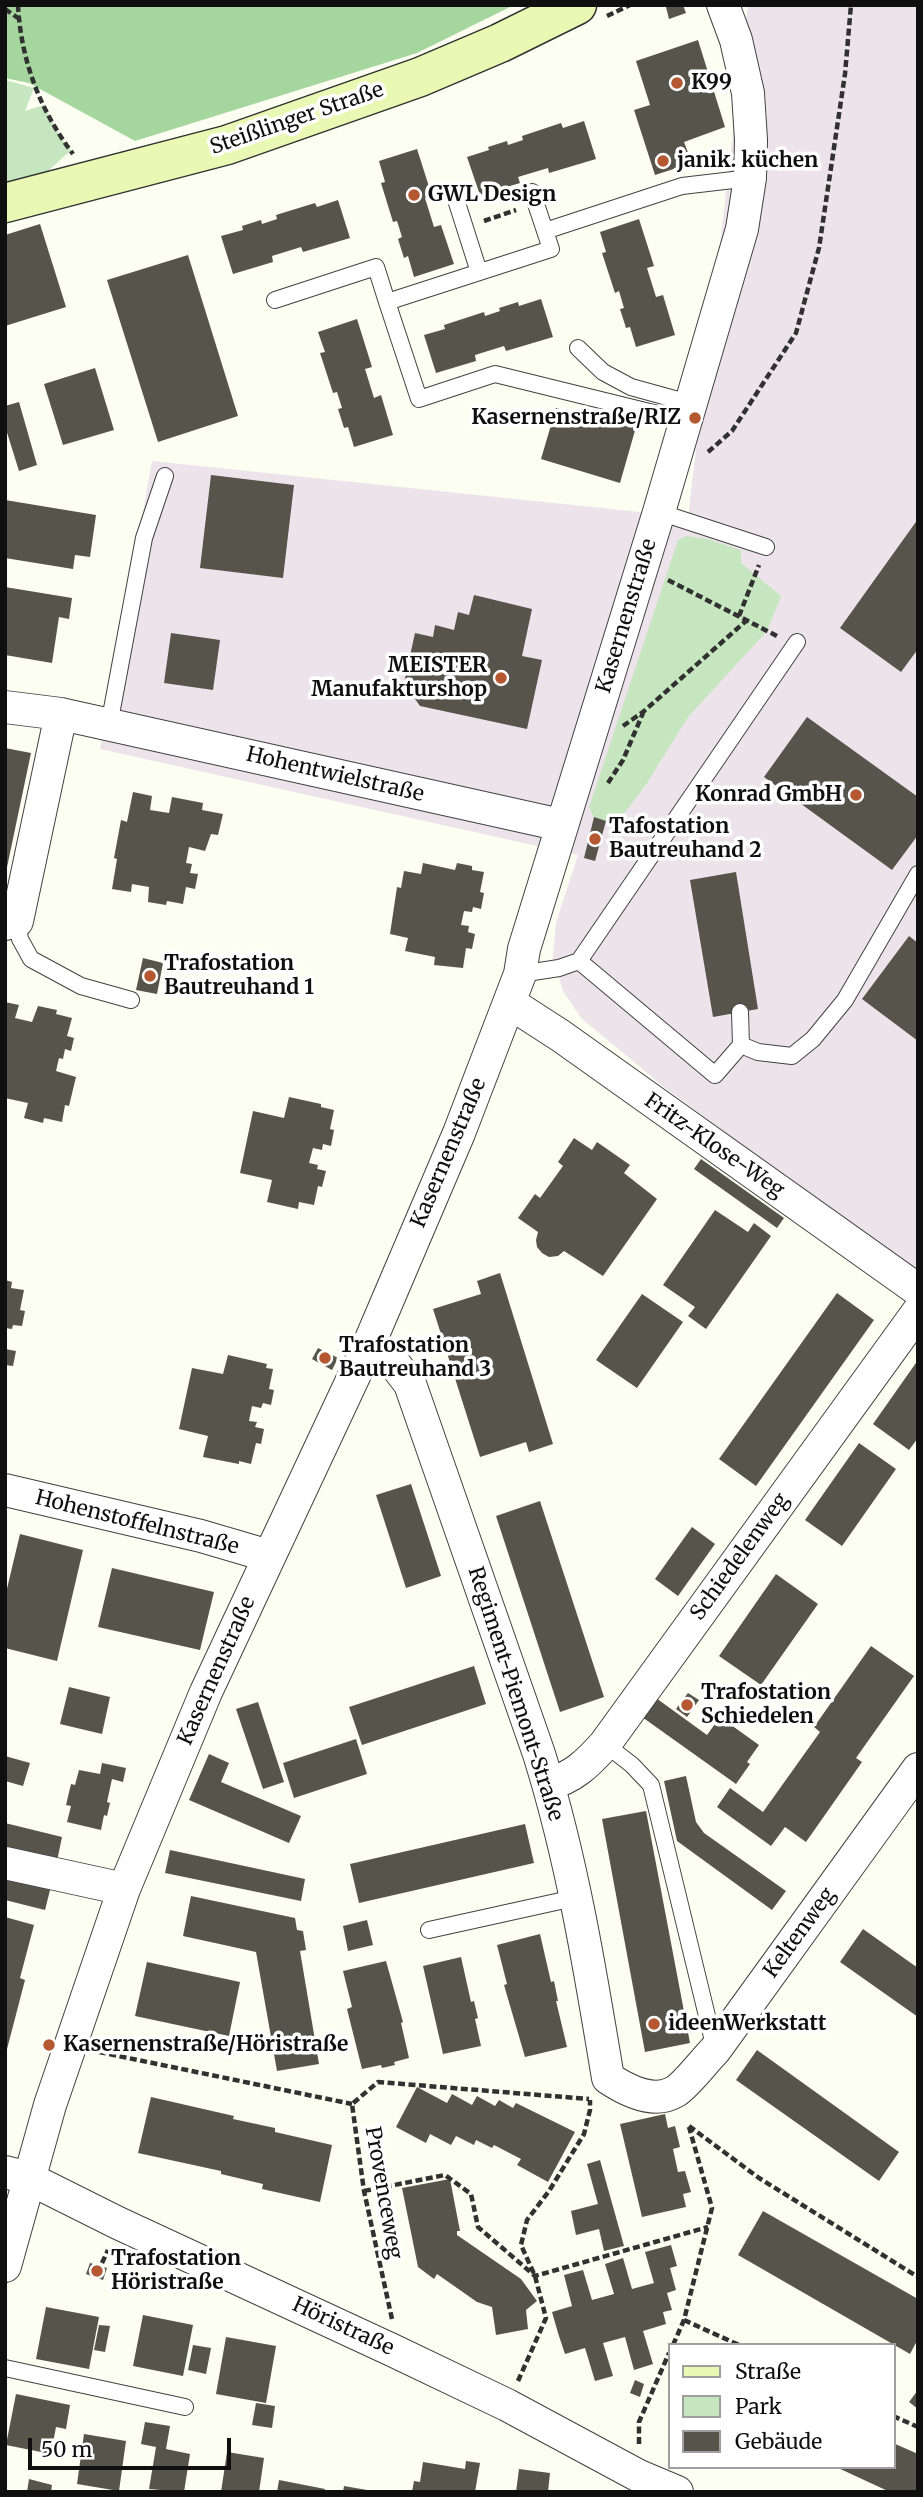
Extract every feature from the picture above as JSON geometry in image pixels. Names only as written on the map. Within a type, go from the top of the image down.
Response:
[{"type":"main road","name":"Steißlinger Straße","points":[[5,203],[227,145],[420,77],[500,43],[577,5]]},
{"type":"street","name":"Kasernenstraße","points":[[5,2266],[17,2175],[71,2046],[124,1889],[206,1692],[369,1344],[459,1133],[515,988],[561,825],[659,512],[742,229],[750,178],[748,93],[736,40],[723,5]]},
{"type":"street","name":"Hohentwielstraße","points":[[5,707],[61,714],[561,825]]},
{"type":"street","points":[[11,922],[61,714]]},
{"type":"street","name":"Fritz-Klose-Weg","points":[[515,988],[561,1036],[918,1290]]},
{"type":"street","name":"Schiedelenweg","points":[[548,1784],[563,1781],[584,1767],[605,1744],[918,1312]]},
{"type":"street","name":"Regiment-Piemont-Straße","points":[[369,1344],[390,1358],[410,1384],[548,1784],[589,1968],[608,2078],[627,2092],[658,2097],[676,2091]]},
{"type":"street","name":"Hohenstoffelnstraße","points":[[5,1490],[201,1536],[269,1556]]},
{"type":"street","name":"Keltenweg","points":[[676,2091],[715,2050],[918,1769]]},
{"type":"street","points":[[5,1863],[124,1889]]},
{"type":"street","name":"Höristraße","points":[[17,2175],[507,2405],[637,2484],[677,2492]]},
{"type":"lane","points":[[545,230],[682,186],[750,178]]},
{"type":"lane","points":[[387,302],[551,248],[534,198]]},
{"type":"lane","points":[[457,203],[480,272]]},
{"type":"lane","points":[[275,300],[376,267],[419,399],[495,374],[687,412]]},
{"type":"lane","points":[[578,348],[603,372],[687,412]]},
{"type":"lane","points":[[109,725],[144,538],[165,476]]},
{"type":"lane","points":[[659,512],[766,547]]},
{"type":"lane","points":[[515,988],[579,961],[797,642]]},
{"type":"lane","points":[[741,1045],[758,1052],[792,1056],[813,1039],[845,1000],[918,874]]},
{"type":"lane","points":[[11,922],[31,959],[81,986],[131,1000]]},
{"type":"lane","points":[[579,961],[715,1076],[741,1045],[740,1012]]},
{"type":"lane","points":[[605,1744],[632,1765],[651,1785],[715,2050]]},
{"type":"lane","points":[[429,1930],[574,1898]]},
{"type":"lane","points":[[5,2368],[185,2407]]},
{"type":"path","points":[[18,5],[19,34],[34,88],[61,138],[93,180]]},
{"type":"path","points":[[704,456],[732,431],[796,333],[819,248],[845,74],[851,5]]},
{"type":"path","points":[[5,9],[19,19]]},
{"type":"path","points":[[465,227],[534,198]]},
{"type":"path","points":[[739,616],[766,547]]},
{"type":"path","points":[[642,567],[785,640],[797,642]]},
{"type":"path","points":[[616,731],[643,712],[747,620]]},
{"type":"path","points":[[71,2046],[352,2104]]},
{"type":"path","name":"Provenceweg","points":[[392,2350],[394,2328],[364,2191],[352,2104],[378,2082],[590,2099],[584,2134],[549,2191],[527,2220],[521,2245],[535,2276]]},
{"type":"path","points":[[674,2343],[684,2320],[712,2208],[689,2126],[681,2111],[676,2091]]},
{"type":"path","points":[[689,2126],[759,2178],[918,2277]]},
{"type":"path","points":[[364,2191],[445,2175],[471,2194],[478,2227],[535,2276],[546,2318],[507,2405]]},
{"type":"path","points":[[535,2276],[708,2227]]},
{"type":"path","points":[[684,2320],[734,2343]]},
{"type":"path","points":[[637,2484],[639,2422],[668,2355]]},
{"type":"path","points":[[895,2417],[918,2427]]},
{"type":"shaded area","points":[[748,5],[918,5],[918,1274],[664,1087],[581,1018],[563,991],[553,957],[556,922],[578,855],[100,749],[152,461],[688,517]]},
{"type":"green space","points":[[5,5],[514,5],[417,53],[135,141],[29,83],[5,78]]},
{"type":"green space","points":[[5,80],[34,88],[25,111],[44,105],[61,138],[71,150],[46,173],[5,182]]},
{"type":"green space","points":[[687,536],[707,539],[741,550],[741,563],[781,596],[767,631],[688,717],[645,786],[619,820],[606,821],[594,817],[589,807],[678,540]]},
{"type":"building","points":[[683,5],[686,13],[669,19],[666,7]]},
{"type":"building","name":"K99","points":[[698,40],[725,127],[684,142],[692,163],[655,175],[634,110],[650,105],[636,61]]},
{"type":"building","points":[[584,121],[596,159],[549,173],[548,168],[518,177],[520,183],[480,195],[467,157],[507,141],[508,145],[523,140],[522,136],[561,123],[563,128]]},
{"type":"building","points":[[417,149],[432,196],[425,198],[434,227],[441,225],[454,264],[414,277],[408,256],[404,258],[398,239],[402,237],[397,221],[393,222],[381,183],[385,182],[379,161]]},
{"type":"building","points":[[338,200],[350,238],[303,252],[301,247],[272,256],[273,262],[233,274],[221,236],[243,230],[242,226],[261,220],[262,224],[277,219],[276,215],[315,203],[317,207]]},
{"type":"building","points":[[639,219],[654,266],[647,268],[656,297],[663,295],[675,335],[636,347],[630,327],[626,328],[620,309],[624,308],[619,291],[615,293],[602,253],[606,252],[600,232]]},
{"type":"building","points":[[40,224],[66,307],[5,326],[5,235]]},
{"type":"building","points":[[188,255],[238,416],[158,442],[107,280]]},
{"type":"building","points":[[541,299],[553,337],[506,351],[504,346],[475,355],[476,361],[436,373],[424,335],[445,329],[444,325],[484,312],[485,316],[518,302],[519,306]]},
{"type":"building","points":[[357,319],[372,367],[365,369],[374,398],[381,395],[393,435],[354,447],[348,427],[344,428],[338,409],[342,408],[337,392],[333,393],[320,353],[325,352],[318,332]]},
{"type":"building","points":[[95,368],[114,430],[63,445],[44,384]]},
{"type":"building","points":[[19,402],[37,465],[19,471],[5,426],[5,406]]},
{"type":"building","points":[[556,408],[594,420],[598,408],[638,420],[620,483],[541,459]]},
{"type":"building","points":[[211,475],[294,485],[283,578],[200,568]]},
{"type":"building","points":[[5,500],[96,515],[90,557],[75,555],[73,569],[5,558]]},
{"type":"building","points":[[918,519],[918,649],[901,672],[840,628]]},
{"type":"building","points":[[5,587],[72,598],[69,619],[59,617],[52,663],[5,655]]},
{"type":"building","points":[[474,595],[532,609],[522,656],[542,660],[527,729],[420,706],[404,683],[415,633],[433,637],[435,625],[454,630],[458,612],[469,615]]},
{"type":"building","points":[[171,633],[220,640],[213,690],[164,683]]},
{"type":"building","points":[[807,717],[918,797],[918,835],[892,870],[764,777]]},
{"type":"building","points":[[5,748],[31,753],[6,872],[5,872]]},
{"type":"building","points":[[133,792],[152,796],[150,810],[169,813],[172,797],[203,803],[202,810],[223,814],[218,835],[211,834],[205,851],[189,847],[186,863],[192,864],[190,873],[198,874],[195,889],[186,887],[183,904],[148,902],[149,887],[132,884],[131,892],[112,889],[121,820],[127,822]]},
{"type":"building","name":"Tafostation Bautreuhand 2","points":[[594,817],[606,821],[595,861],[584,858]]},
{"type":"building","points":[[423,863],[455,870],[457,863],[484,872],[480,892],[484,893],[481,909],[473,907],[472,912],[464,911],[461,925],[469,926],[468,932],[475,934],[472,949],[466,948],[463,968],[434,965],[435,957],[405,951],[408,938],[390,934],[397,887],[401,888],[404,871],[421,874]]},
{"type":"building","points":[[736,872],[758,1009],[713,1017],[690,880]]},
{"type":"building","points":[[909,936],[918,943],[918,1041],[862,999]]},
{"type":"building","name":"Trafostation Bautreuhand 1","points":[[143,958],[163,963],[157,994],[136,990]]},
{"type":"building","points":[[5,1002],[19,1005],[15,1018],[32,1022],[38,1006],[57,1010],[56,1014],[72,1018],[67,1036],[74,1038],[71,1051],[65,1049],[63,1059],[59,1058],[56,1071],[76,1077],[69,1106],[65,1105],[62,1122],[44,1118],[43,1123],[24,1118],[28,1103],[5,1098]]},
{"type":"building","points":[[289,1097],[321,1104],[321,1107],[334,1110],[330,1129],[334,1130],[331,1146],[323,1144],[322,1150],[313,1148],[309,1163],[326,1171],[322,1187],[318,1186],[314,1205],[299,1202],[298,1209],[267,1202],[272,1180],[240,1173],[253,1111],[284,1118]]},
{"type":"building","points":[[574,1138],[592,1150],[597,1142],[630,1165],[624,1173],[657,1199],[603,1276],[564,1251],[558,1256],[549,1257],[542,1253],[537,1247],[538,1232],[518,1218],[535,1194],[540,1198],[563,1166],[558,1162]]},
{"type":"building","points":[[701,1159],[784,1218],[777,1228],[694,1169]]},
{"type":"building","points":[[715,1210],[748,1232],[754,1223],[771,1236],[706,1329],[688,1316],[695,1307],[663,1285]]},
{"type":"building","points":[[500,1273],[553,1444],[529,1452],[526,1442],[480,1457],[433,1309],[481,1294],[477,1281]]},
{"type":"building","points":[[5,1280],[12,1282],[11,1288],[24,1290],[20,1310],[25,1311],[22,1326],[13,1325],[12,1329],[5,1328]]},
{"type":"building","points":[[837,1293],[874,1320],[756,1486],[719,1459]]},
{"type":"building","points":[[642,1294],[683,1322],[637,1388],[596,1360]]},
{"type":"building","name":"Trafostation Bautreuhand 3","points":[[318,1348],[338,1358],[332,1370],[312,1359]]},
{"type":"building","points":[[5,1349],[16,1351],[13,1366],[5,1365]]},
{"type":"building","points":[[228,1355],[267,1364],[266,1368],[273,1369],[269,1389],[274,1390],[271,1405],[263,1403],[261,1408],[252,1406],[249,1421],[257,1422],[255,1427],[264,1429],[261,1444],[256,1443],[251,1464],[203,1457],[208,1436],[179,1429],[192,1368],[223,1374]]},
{"type":"building","points":[[918,1360],[918,1438],[909,1450],[873,1424]]},
{"type":"building","points":[[859,1443],[896,1469],[842,1546],[805,1520]]},
{"type":"building","points":[[411,1484],[441,1576],[406,1588],[376,1495]]},
{"type":"building","points":[[540,1501],[604,1697],[560,1712],[496,1516]]},
{"type":"building","points":[[692,1527],[715,1544],[678,1596],[655,1579]]},
{"type":"building","points":[[20,1534],[83,1550],[57,1661],[5,1648],[5,1597]]},
{"type":"building","points":[[112,1568],[214,1592],[200,1650],[98,1627]]},
{"type":"building","points":[[776,1574],[818,1604],[761,1685],[719,1656]]},
{"type":"building","points":[[871,1646],[914,1676],[856,1758],[862,1762],[806,1842],[785,1827],[771,1846],[717,1807],[730,1788],[763,1812],[820,1732],[814,1727]]},
{"type":"building","points":[[474,1666],[486,1704],[362,1745],[349,1707]]},
{"type":"building","points":[[69,1687],[110,1697],[102,1734],[60,1724]]},
{"type":"building","name":"Trafostation Schiedelen","points":[[688,1693],[699,1700],[687,1717],[676,1709]]},
{"type":"building","points":[[656,1698],[707,1735],[720,1717],[759,1745],[736,1784],[642,1717]]},
{"type":"building","points":[[258,1702],[284,1782],[263,1789],[236,1709]]},
{"type":"building","points":[[356,1739],[367,1774],[294,1798],[283,1763]]},
{"type":"building","points":[[209,1754],[229,1763],[221,1782],[301,1816],[289,1843],[189,1800]]},
{"type":"building","points":[[5,1756],[30,1763],[23,1786],[5,1781]]},
{"type":"building","points":[[102,1763],[126,1768],[123,1782],[112,1779],[107,1802],[110,1803],[101,1830],[67,1822],[71,1806],[66,1805],[71,1784],[75,1785],[79,1770],[100,1774]]},
{"type":"building","points":[[686,1776],[696,1822],[704,1833],[786,1891],[772,1910],[677,1841],[664,1781]]},
{"type":"building","points":[[646,1811],[690,2043],[645,2052],[602,1819]]},
{"type":"building","points":[[5,1823],[62,1837],[57,1861],[5,1849]]},
{"type":"building","points":[[525,1824],[534,1863],[359,1903],[350,1864]]},
{"type":"building","points":[[170,1850],[305,1879],[301,1901],[165,1873]]},
{"type":"building","points":[[5,1875],[51,1886],[45,1910],[5,1900]]},
{"type":"building","points":[[191,1896],[295,1918],[297,1930],[303,1931],[306,1950],[300,1951],[319,2064],[277,2071],[256,1952],[183,1936]]},
{"type":"building","points":[[5,1917],[34,1925],[20,1978],[25,1980],[6,2053]]},
{"type":"building","points":[[367,1920],[373,1945],[348,1951],[343,1926]]},
{"type":"building","points":[[863,1929],[918,1968],[918,2017],[840,1962]]},
{"type":"building","points":[[540,1934],[551,1982],[554,1981],[567,2047],[525,2057],[504,1985],[507,1984],[497,1945]]},
{"type":"building","points":[[461,1957],[471,2002],[474,2001],[478,2018],[475,2019],[481,2046],[443,2054],[423,1966]]},
{"type":"building","points":[[386,1961],[403,2022],[401,2023],[409,2058],[394,2062],[395,2065],[362,2069],[347,2009],[352,2007],[343,1971]]},
{"type":"building","points":[[147,1962],[240,1982],[229,2036],[135,2016]]},
{"type":"building","points":[[757,2050],[899,2152],[879,2181],[736,2080]]},
{"type":"building","points":[[417,2087],[447,2103],[452,2094],[472,2105],[477,2096],[495,2106],[499,2100],[513,2108],[516,2103],[575,2132],[548,2182],[517,2165],[521,2159],[494,2145],[492,2148],[476,2140],[474,2145],[456,2136],[451,2145],[430,2134],[426,2143],[396,2127]]},
{"type":"building","points":[[151,2097],[234,2116],[233,2119],[275,2128],[275,2132],[332,2145],[320,2202],[262,2189],[263,2184],[221,2174],[221,2171],[138,2153]]},
{"type":"building","points":[[665,2114],[668,2128],[675,2126],[680,2147],[673,2149],[678,2172],[685,2171],[691,2192],[683,2194],[686,2207],[642,2217],[620,2124]]},
{"type":"building","points":[[600,2160],[624,2246],[604,2251],[599,2229],[576,2235],[571,2211],[598,2204],[587,2164]]},
{"type":"building","points":[[450,2179],[460,2231],[457,2231],[457,2235],[521,2279],[537,2301],[526,2310],[528,2329],[496,2335],[492,2307],[477,2302],[437,2274],[434,2279],[418,2267],[402,2188]]},
{"type":"building","points":[[763,2211],[918,2299],[918,2339],[910,2354],[738,2255]]},
{"type":"building","points":[[671,2245],[677,2266],[670,2268],[676,2290],[667,2293],[672,2310],[663,2312],[666,2324],[643,2331],[653,2364],[634,2370],[625,2337],[603,2343],[613,2376],[595,2381],[585,2348],[565,2354],[558,2333],[552,2312],[572,2306],[564,2275],[583,2270],[592,2300],[614,2294],[605,2264],[623,2258],[632,2289],[654,2283],[645,2252]]},
{"type":"building","name":"Trafostation Höristraße","points":[[90,2263],[107,2268],[103,2280],[86,2274]]},
{"type":"building","points":[[46,2307],[99,2317],[89,2369],[36,2359]]},
{"type":"building","points":[[143,2315],[193,2325],[183,2376],[133,2366]]},
{"type":"building","points":[[99,2325],[110,2326],[105,2352],[94,2350]]},
{"type":"building","points":[[226,2337],[276,2346],[266,2403],[216,2394]]},
{"type":"building","points":[[193,2345],[211,2348],[206,2374],[188,2370]]},
{"type":"building","points":[[635,2380],[644,2384],[640,2397],[630,2393]]},
{"type":"building","points":[[918,2390],[918,2409],[909,2402]]},
{"type":"building","points":[[16,2394],[70,2405],[66,2429],[56,2427],[51,2454],[6,2445]]},
{"type":"building","points":[[256,2403],[275,2406],[272,2428],[252,2425]]},
{"type":"building","points":[[145,2422],[170,2426],[166,2449],[190,2454],[184,2492],[149,2489],[156,2447],[141,2444]]},
{"type":"building","points":[[84,2434],[126,2441],[119,2491],[77,2484]]},
{"type":"building","points":[[895,2444],[918,2454],[918,2492],[890,2492],[840,2469],[895,2469]]},
{"type":"building","points":[[227,2452],[264,2458],[259,2492],[221,2492]]},
{"type":"building","points":[[466,2461],[480,2463],[475,2492],[412,2492],[414,2481],[420,2482],[423,2462],[465,2469]]},
{"type":"building","points":[[519,2469],[550,2473],[548,2492],[516,2492]]},
{"type":"building","points":[[29,2479],[52,2485],[51,2492],[27,2492]]},
{"type":"building","points":[[279,2480],[325,2489],[324,2492],[277,2492]]},
{"type":"building","points":[[344,2486],[367,2490],[367,2492],[343,2492]]},
{"type":"place","name":"K99","points":[[677,83]]},
{"type":"place","name":"janik. küchen","points":[[663,161]]},
{"type":"place","name":"GWL Design","points":[[414,195]]},
{"type":"place","name":"Kasernenstraße/RIZ","points":[[695,418]]},
{"type":"place","name":"MEISTER Manufakturshop","points":[[501,678]]},
{"type":"place","name":"Konrad GmbH","points":[[856,795]]},
{"type":"place","name":"Tafostation Bautreuhand 2","points":[[595,839]]},
{"type":"place","name":"Trafostation Bautreuhand 1","points":[[150,976]]},
{"type":"place","name":"Trafostation Bautreuhand 3","points":[[325,1358]]},
{"type":"place","name":"Trafostation Schiedelen","points":[[687,1705]]},
{"type":"place","name":"ideenWerkstatt","points":[[654,2024]]},
{"type":"place","name":"Kasernenstraße/Höristraße","points":[[49,2045]]},
{"type":"place","name":"Trafostation Höristraße","points":[[97,2271]]}]
